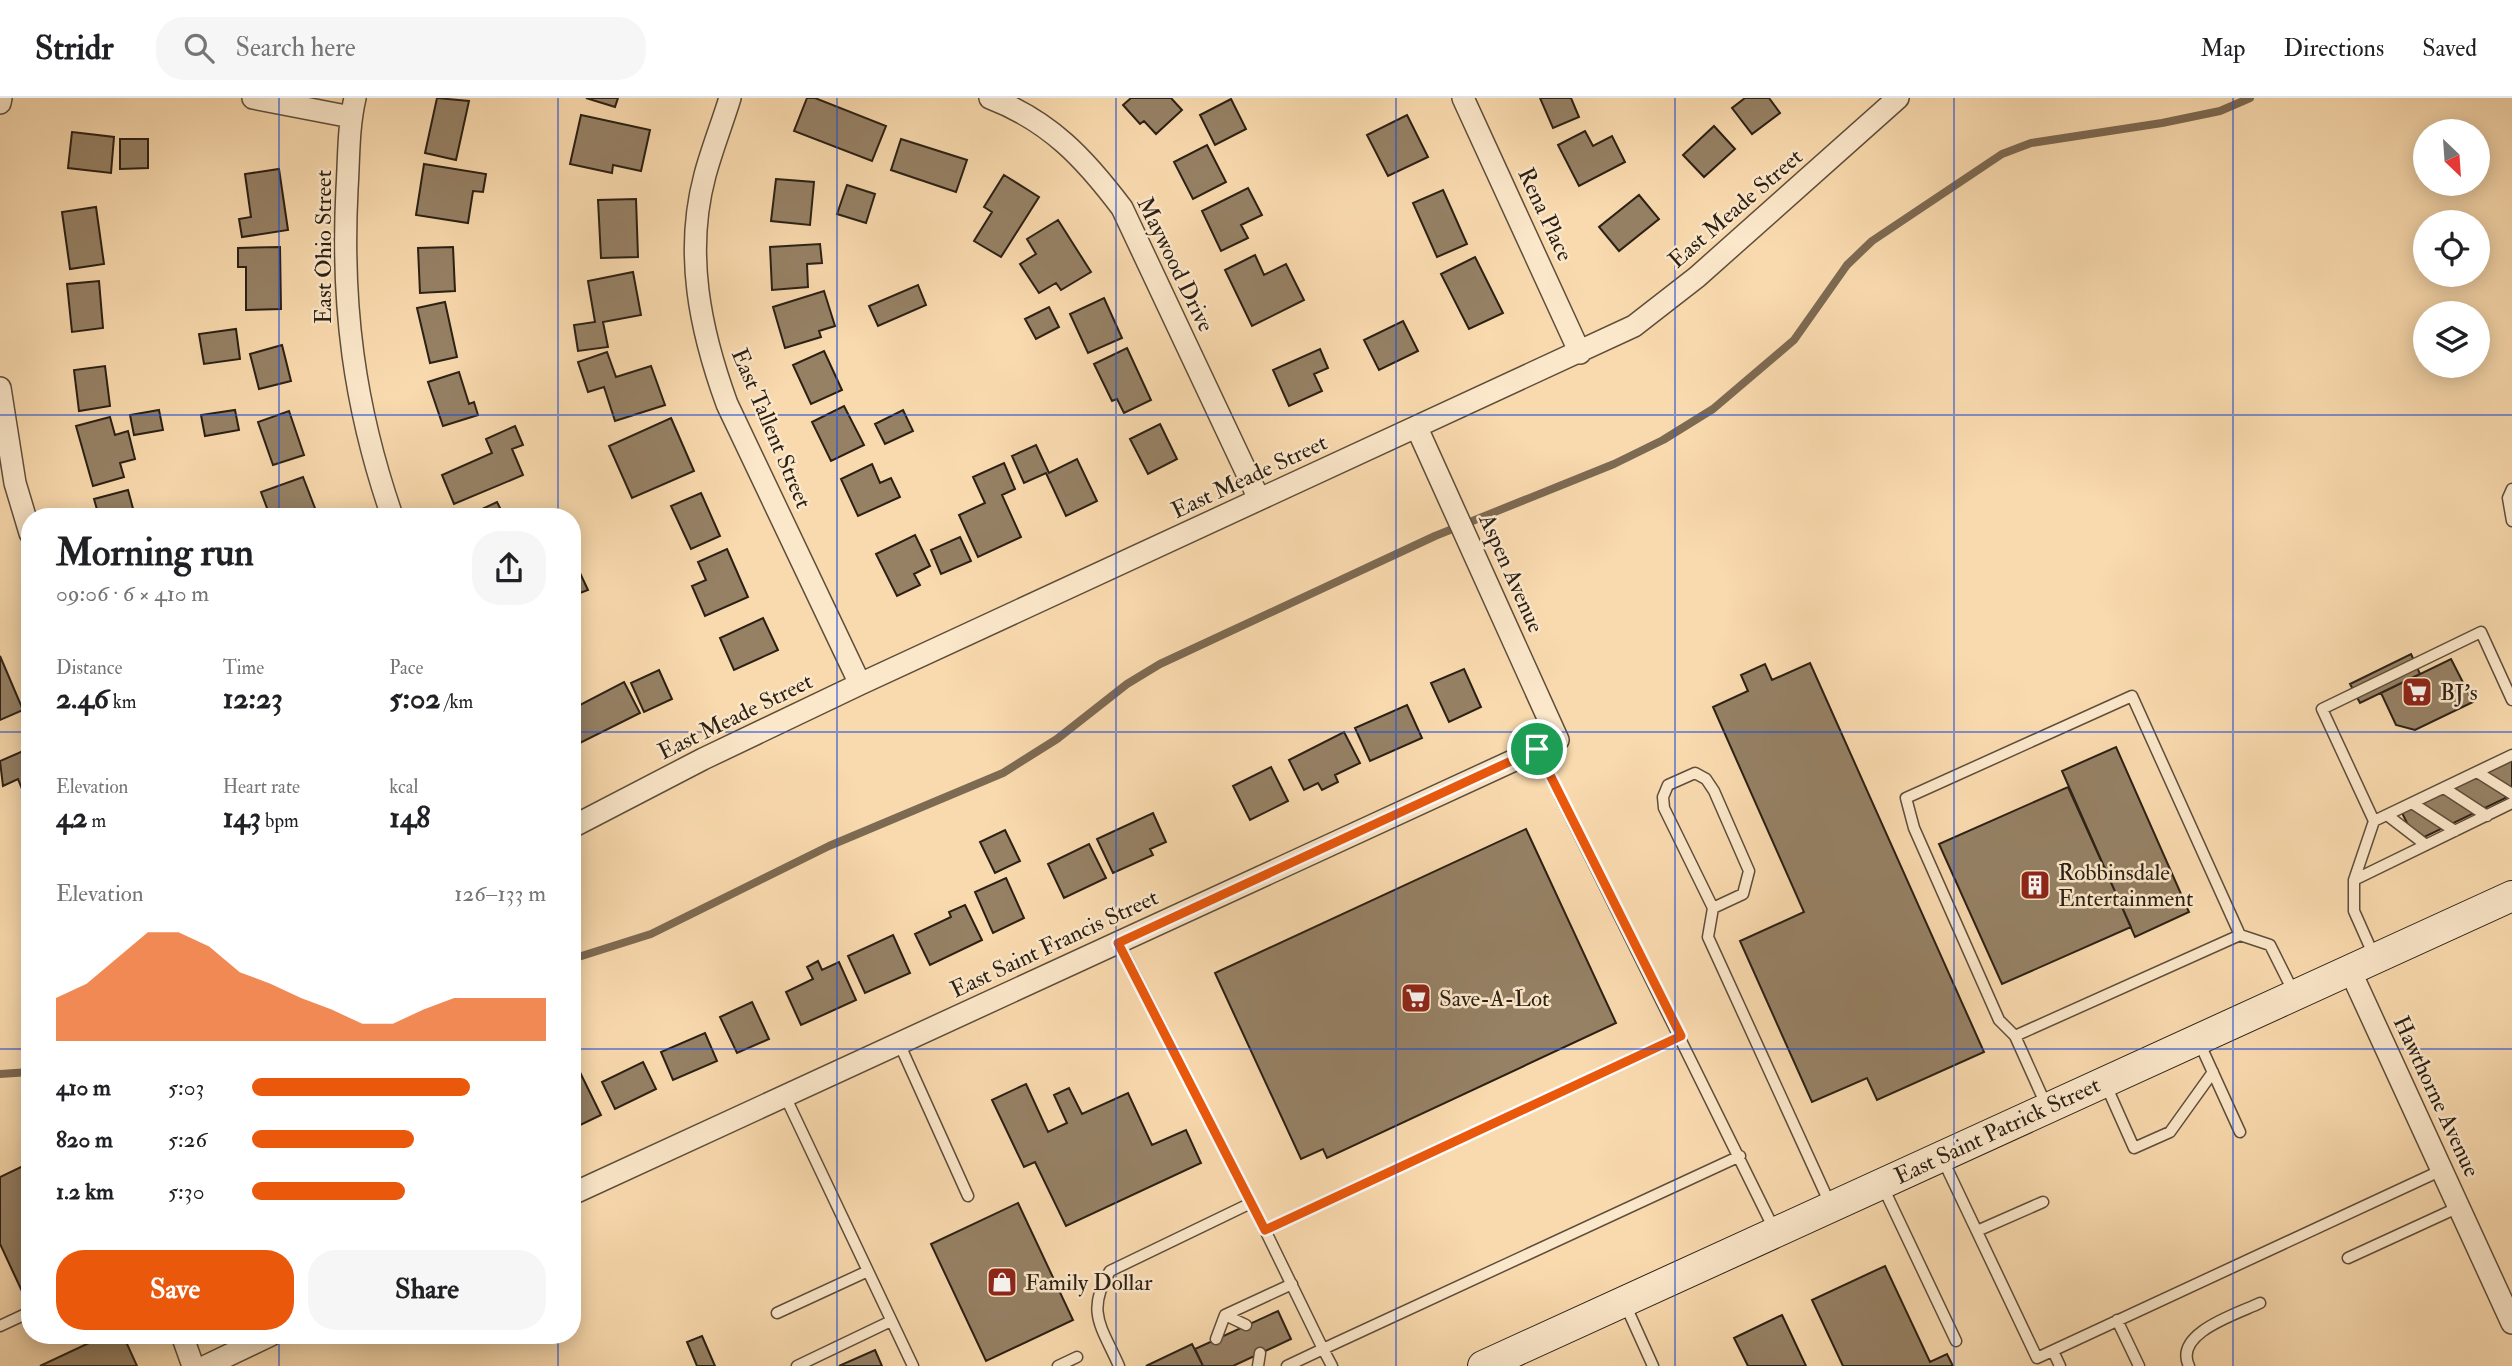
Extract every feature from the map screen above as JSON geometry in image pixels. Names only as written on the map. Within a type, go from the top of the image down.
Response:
[{"type":"main road","name":"East Saint Patrick Street","points":[[1483,1366],[1527,1352],[1624,1301],[2294,993],[2512,896]]},
{"type":"street","points":[[253,98],[353,107]]},
{"type":"street","name":"East Tallent Street","points":[[730,98],[704,177],[696,237],[697,299],[713,365],[727,404],[860,684]]},
{"type":"street","name":"Maywood Drive","points":[[990,98],[1058,135],[1092,168],[1122,208],[1259,499]]},
{"type":"street","name":"Rena Place","points":[[1464,98],[1580,353]]},
{"type":"street","name":"East Meade Street","points":[[581,822],[703,759],[860,684],[1634,326],[1662,306],[1898,98]]},
{"type":"street","name":"East Ohio Street","points":[[353,107],[345,274],[348,325],[360,408],[390,508]]},
{"type":"street","points":[[0,388],[15,483],[22,508]]},
{"type":"street","name":"Aspen Avenue","points":[[1417,428],[1558,740]]},
{"type":"street","name":"East Saint Francis Street","points":[[581,1190],[1558,740]]},
{"type":"street","name":"Hawthorne Avenue","points":[[2362,962],[2442,1170],[2512,1322]]},
{"type":"street","points":[[185,1344],[193,1366]]},
{"type":"street","points":[[206,1366],[252,1344]]},
{"type":"lane","points":[[2512,489],[2508,498],[2512,521]]},
{"type":"lane","points":[[2362,962],[2354,911],[2354,880],[2374,821],[2322,709],[2480,632],[2512,700]]},
{"type":"lane","points":[[2047,1107],[2015,1036],[1998,1020],[1914,828],[1906,798],[2132,696],[2240,935]]},
{"type":"lane","points":[[1537,749],[1681,1036],[1775,1232]]},
{"type":"lane","points":[[2374,821],[2511,757]]},
{"type":"lane","points":[[2477,772],[2512,794]]},
{"type":"lane","points":[[1713,908],[1743,894],[1749,871],[1714,791],[1706,779],[1695,773],[1668,785],[1663,797],[1664,808],[1713,908],[1708,937],[1832,1206]]},
{"type":"lane","points":[[2444,788],[2487,816]]},
{"type":"lane","points":[[2412,803],[2455,831]]},
{"type":"lane","points":[[2354,880],[2512,803]]},
{"type":"lane","points":[[2387,815],[2426,845]]},
{"type":"lane","points":[[2015,1036],[2240,935],[2270,944],[2294,993]]},
{"type":"lane","points":[[1118,943],[1332,1366]]},
{"type":"lane","points":[[1265,1230],[1681,1036]]},
{"type":"lane","points":[[2197,1038],[2240,1132]]},
{"type":"lane","points":[[899,1043],[968,1196]]},
{"type":"lane","points":[[2104,1080],[2134,1148],[2170,1132],[2213,1072]]},
{"type":"lane","points":[[785,1096],[913,1366]]},
{"type":"lane","points":[[1287,1366],[1740,1156]]},
{"type":"lane","points":[[1941,1156],[2037,1358],[2442,1170]]},
{"type":"lane","points":[[1881,1183],[1956,1340]]},
{"type":"lane","points":[[1977,1231],[2043,1202]]},
{"type":"lane","points":[[1119,1366],[1096,1314],[1097,1292],[1110,1271],[1251,1203]]},
{"type":"lane","points":[[2348,1258],[2459,1207]]},
{"type":"lane","points":[[777,1313],[868,1271]]},
{"type":"lane","points":[[1216,1339],[1225,1315],[1292,1283]]},
{"type":"lane","points":[[1624,1301],[1653,1366]]},
{"type":"lane","points":[[2189,1366],[2187,1347],[2196,1333],[2260,1303]]},
{"type":"lane","points":[[1225,1315],[1246,1325]]},
{"type":"lane","points":[[0,1326],[21,1316]]},
{"type":"lane","points":[[797,1366],[891,1321]]},
{"type":"lane","points":[[2117,1321],[2138,1366]]},
{"type":"lane","points":[[2053,1350],[2060,1366]]},
{"type":"lane","points":[[1258,1366],[1260,1353]]},
{"type":"lane","points":[[1058,1366],[1077,1357]]},
{"type":"building","points":[[437,98],[469,101],[456,160],[425,153]]},
{"type":"building","points":[[586,98],[618,98],[615,107]]},
{"type":"building","points":[[807,98],[815,98],[886,126],[872,161],[794,131]]},
{"type":"building","points":[[1131,98],[1171,98],[1182,110],[1156,134],[1144,121],[1140,124],[1123,105]]},
{"type":"building","points":[[1540,98],[1571,98],[1579,117],[1553,128]]},
{"type":"building","points":[[1745,98],[1769,98],[1780,113],[1752,134],[1732,108]]},
{"type":"building","points":[[1231,99],[1246,129],[1215,145],[1200,115]]},
{"type":"building","points":[[581,115],[650,130],[641,171],[613,165],[612,173],[570,164]]},
{"type":"building","points":[[1407,115],[1428,157],[1388,176],[1367,135]]},
{"type":"building","points":[[1714,126],[1735,149],[1704,177],[1683,155]]},
{"type":"building","points":[[1585,131],[1593,146],[1612,136],[1625,162],[1579,186],[1558,145]]},
{"type":"building","points":[[72,132],[114,137],[111,173],[68,168]]},
{"type":"building","points":[[120,139],[148,139],[148,168],[120,169]]},
{"type":"building","points":[[901,139],[967,160],[956,192],[891,170]]},
{"type":"building","points":[[1207,145],[1226,182],[1193,199],[1174,162]]},
{"type":"building","points":[[424,164],[486,174],[483,192],[473,191],[468,223],[416,215]]},
{"type":"building","points":[[279,169],[288,230],[242,237],[239,219],[251,217],[245,174]]},
{"type":"building","points":[[1004,175],[1039,197],[1001,257],[974,241],[992,212],[984,207]]},
{"type":"building","points":[[776,179],[814,182],[810,225],[771,221]]},
{"type":"building","points":[[847,185],[875,194],[866,223],[837,214]]},
{"type":"building","points":[[1248,188],[1262,215],[1241,225],[1248,238],[1221,251],[1202,211]]},
{"type":"building","points":[[1443,190],[1467,244],[1437,257],[1413,203]]},
{"type":"building","points":[[1639,195],[1659,219],[1619,251],[1599,227]]},
{"type":"building","points":[[636,199],[638,257],[601,258],[598,200]]},
{"type":"building","points":[[96,207],[104,264],[70,269],[62,212]]},
{"type":"building","points":[[1058,220],[1091,272],[1061,290],[1056,283],[1039,293],[1020,264],[1036,254],[1027,239]]},
{"type":"building","points":[[820,244],[822,263],[807,264],[808,287],[772,290],[770,247]]},
{"type":"building","points":[[280,247],[281,309],[246,310],[246,267],[238,267],[238,248]]},
{"type":"building","points":[[453,247],[455,291],[420,293],[418,248]]},
{"type":"building","points":[[1255,255],[1264,275],[1286,264],[1304,300],[1252,326],[1225,270]]},
{"type":"building","points":[[1475,257],[1503,313],[1469,329],[1441,274]]},
{"type":"building","points":[[633,272],[641,315],[603,322],[608,347],[578,351],[574,325],[595,322],[588,281]]},
{"type":"building","points":[[99,281],[103,328],[72,332],[67,284]]},
{"type":"building","points":[[918,285],[926,305],[878,326],[869,306]]},
{"type":"building","points":[[824,291],[835,326],[819,331],[821,337],[785,348],[773,307]]},
{"type":"building","points":[[1104,298],[1122,338],[1088,353],[1070,314]]},
{"type":"building","points":[[445,302],[457,357],[430,363],[417,308]]},
{"type":"building","points":[[1049,307],[1059,327],[1036,339],[1025,319]]},
{"type":"building","points":[[1403,321],[1418,351],[1379,370],[1364,340]]},
{"type":"building","points":[[236,329],[240,359],[204,364],[199,334]]},
{"type":"building","points":[[282,345],[291,381],[259,389],[250,354]]},
{"type":"building","points":[[1127,348],[1151,400],[1124,413],[1117,399],[1112,401],[1094,364]]},
{"type":"building","points":[[1320,349],[1328,368],[1314,374],[1322,391],[1289,406],[1273,370]]},
{"type":"building","points":[[824,351],[842,390],[811,404],[793,365]]},
{"type":"building","points":[[607,352],[616,377],[651,366],[665,405],[615,421],[604,387],[588,392],[578,362]]},
{"type":"building","points":[[105,366],[110,406],[79,411],[74,370]]},
{"type":"building","points":[[459,372],[469,404],[474,402],[478,415],[443,426],[428,382]]},
{"type":"building","points":[[844,406],[864,445],[831,461],[812,422]]},
{"type":"building","points":[[159,410],[163,430],[134,435],[130,415]]},
{"type":"building","points":[[235,410],[239,430],[205,436],[201,415]]},
{"type":"building","points":[[903,410],[913,431],[885,444],[875,424]]},
{"type":"building","points":[[289,411],[304,455],[273,465],[258,422]]},
{"type":"building","points":[[110,417],[115,435],[128,431],[135,459],[120,463],[124,477],[93,486],[76,426]]},
{"type":"building","points":[[671,418],[694,471],[632,498],[609,446]]},
{"type":"building","points":[[1160,424],[1177,459],[1148,474],[1130,439]]},
{"type":"building","points":[[515,426],[523,445],[512,449],[523,475],[454,504],[442,475],[492,453],[486,439]]},
{"type":"building","points":[[1036,445],[1049,473],[1077,459],[1097,501],[1066,516],[1046,473],[1024,483],[1012,456]]},
{"type":"building","points":[[1004,463],[1015,489],[1002,495],[1021,537],[978,557],[959,515],[985,503],[973,477]]},
{"type":"building","points":[[872,464],[880,483],[891,478],[900,497],[858,516],[841,479]]},
{"type":"building","points":[[303,477],[315,508],[267,508],[261,492]]},
{"type":"building","points":[[128,490],[133,508],[97,508],[94,499]]},
{"type":"building","points":[[701,493],[720,536],[691,549],[671,506]]},
{"type":"building","points":[[497,502],[500,508],[484,508]]},
{"type":"building","points":[[915,535],[930,566],[914,574],[920,585],[897,596],[876,554]]},
{"type":"building","points":[[960,537],[971,561],[941,574],[931,550]]},
{"type":"building","points":[[727,549],[748,597],[705,616],[692,586],[706,580],[698,562]]},
{"type":"building","points":[[581,575],[588,590],[581,593]]},
{"type":"building","points":[[763,618],[778,650],[734,670],[720,638]]},
{"type":"building","points":[[2411,654],[2420,674],[2360,703],[2350,684]]},
{"type":"building","points":[[0,656],[21,711],[0,720]]},
{"type":"building","points":[[2451,659],[2473,702],[2415,730],[2396,725],[2381,693]]},
{"type":"building","points":[[1810,663],[1984,1052],[1877,1100],[1867,1078],[1812,1102],[1740,941],[1804,912],[1713,707],[1748,691],[1741,675],[1765,664],[1772,680]]},
{"type":"building","points":[[1464,669],[1481,707],[1449,722],[1431,683]]},
{"type":"building","points":[[659,670],[672,699],[644,712],[631,683]]},
{"type":"building","points":[[624,682],[640,713],[581,742],[581,704]]},
{"type":"building","points":[[1407,705],[1422,738],[1370,761],[1355,728]]},
{"type":"building","points":[[1344,732],[1360,763],[1335,775],[1338,782],[1322,790],[1318,783],[1304,790],[1289,760]]},
{"type":"building","name":"Robbinsdale Entertainment","points":[[2116,747],[2189,912],[2135,937],[2062,771]]},
{"type":"building","points":[[21,752],[21,786],[18,779],[3,786],[0,761]]},
{"type":"building","name":"BJ's","points":[[2512,760],[2512,795],[2416,841],[2402,813]]},
{"type":"building","points":[[1271,767],[1288,801],[1250,820],[1233,786]]},
{"type":"building","name":"Robbinsdale Entertainment","points":[[2068,787],[2131,927],[2002,984],[1939,844]]},
{"type":"building","points":[[1153,813],[1166,842],[1150,849],[1153,855],[1113,873],[1097,839]]},
{"type":"building","name":"Save-A-Lot","points":[[1526,829],[1616,1023],[1327,1158],[1323,1149],[1301,1159],[1215,973]]},
{"type":"building","points":[[1005,830],[1020,861],[995,873],[980,842]]},
{"type":"building","points":[[1089,844],[1106,878],[1064,898],[1048,864]]},
{"type":"building","points":[[1006,878],[1024,918],[993,933],[975,892]]},
{"type":"building","points":[[965,905],[982,940],[930,965],[915,934],[951,917],[949,912]]},
{"type":"building","points":[[893,935],[910,973],[865,993],[848,956]]},
{"type":"building","points":[[818,961],[822,970],[839,962],[856,1000],[801,1025],[786,992],[813,979],[807,967]]},
{"type":"building","points":[[752,1002],[769,1039],[737,1053],[720,1017]]},
{"type":"building","points":[[705,1033],[717,1061],[673,1080],[661,1052]]},
{"type":"building","points":[[643,1062],[656,1089],[615,1109],[602,1082]]},
{"type":"building","points":[[581,1074],[601,1115],[581,1125]]},
{"type":"building","points":[[1026,1084],[1048,1132],[1067,1123],[1054,1095],[1069,1088],[1082,1114],[1128,1093],[1152,1145],[1186,1130],[1201,1163],[1066,1226],[1035,1162],[1024,1167],[992,1100]]},
{"type":"building","points":[[21,1167],[21,1289],[0,1244],[0,1177]]},
{"type":"building","name":"Family Dollar","points":[[1018,1203],[1073,1320],[986,1361],[931,1244]]},
{"type":"building","points":[[1885,1266],[1930,1362],[1947,1354],[1953,1366],[1843,1366],[1812,1300]]},
{"type":"building","points":[[1278,1311],[1291,1339],[1233,1366],[1203,1366],[1195,1349]]},
{"type":"building","points":[[1782,1315],[1806,1366],[1748,1366],[1734,1338]]},
{"type":"building","points":[[702,1336],[715,1366],[697,1366],[687,1342]]},
{"type":"building","points":[[87,1344],[127,1344],[137,1366],[40,1366]]},
{"type":"building","points":[[1192,1344],[1203,1366],[1146,1366]]},
{"type":"building","points":[[875,1350],[882,1366],[839,1366]]},
{"type":"waterway","points":[[581,956],[651,934],[829,846],[1003,773],[1057,739],[1127,684],[1160,664],[1435,536],[1614,464],[1663,440],[1713,409],[1794,340],[1847,265],[1872,241],[2002,154],[2031,143],[2162,123],[2220,111],[2250,98]]},
{"type":"waterway","points":[[0,1074],[21,1073]]},
{"type":"place","name":"BJ's","points":[[2417,692]]},
{"type":"place","name":"Robbinsdale Entertainment","points":[[2035,885]]},
{"type":"place","name":"Save-A-Lot","points":[[1416,998]]},
{"type":"place","name":"Family Dollar","points":[[1002,1282]]},
{"type":"route","points":[[1537,749],[1681,1036],[1265,1230],[1118,943],[1537,749]]}]
